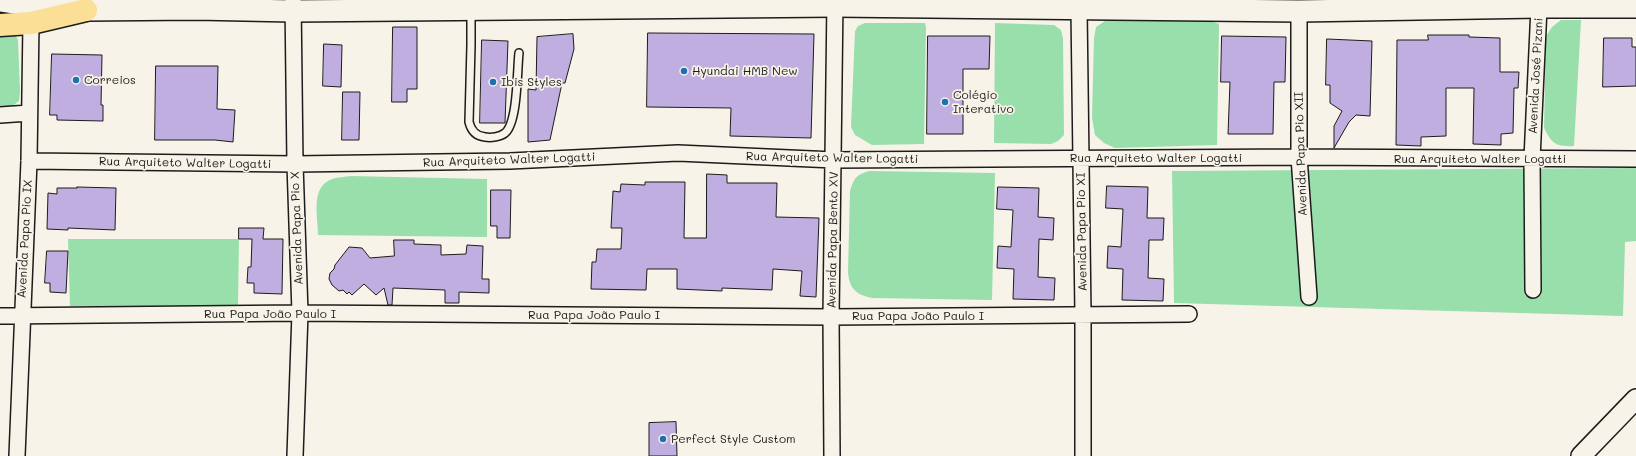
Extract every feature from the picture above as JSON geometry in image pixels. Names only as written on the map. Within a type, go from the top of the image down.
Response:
[{"type":"highway","points":[[0,25],[31,23],[86,10]]},
{"type":"main road","points":[[0,1],[49,8],[86,10],[293,5],[471,10],[835,3],[1079,9],[1300,11],[1636,7]]},
{"type":"street","name":"Avenida Papa Bento XV","points":[[832,456],[835,3]]},
{"type":"street","name":"Avenida Papa Pio X","points":[[293,5],[295,164],[300,313],[295,456]]},
{"type":"street","name":"Avenida José Pizani","points":[[1533,290],[1532,160],[1539,7]]},
{"type":"street","name":"Avenida Papa Pio XI","points":[[1079,9],[1083,315],[1083,456]]},
{"type":"street","name":"Avenida Papa Pio XII","points":[[1300,11],[1299,157],[1309,297]]},
{"type":"street","name":"Avenida Papa Pio IX","points":[[18,456],[29,161],[31,23]]},
{"type":"street","points":[[0,115],[29,114]]},
{"type":"street","name":"Rua Arquiteto Walter Logatti","points":[[29,161],[295,164],[510,161],[678,153],[834,160],[1299,157],[1532,160],[1636,159]]},
{"type":"street","name":"Rua Papa João Paulo I","points":[[0,316],[22,317],[300,313],[832,317],[1189,314]]},
{"type":"street","points":[[1581,456],[1636,399]]},
{"type":"lane","points":[[471,10],[469,122],[471,130],[474,134],[484,137],[501,136],[506,132],[514,119],[519,53]]},
{"type":"green space","points":[[1208,20],[1219,24],[1217,145],[1115,148],[1104,143],[1095,135],[1092,118],[1094,38],[1096,27],[1105,21]]},
{"type":"green space","points":[[1561,20],[1581,20],[1574,146],[1563,146],[1555,143],[1552,141],[1544,128],[1546,36],[1552,27]]},
{"type":"green space","points":[[865,23],[925,23],[924,144],[872,145],[855,135],[851,127],[855,31],[858,26]]},
{"type":"green space","points":[[995,23],[1054,25],[1061,30],[1063,38],[1064,135],[1058,141],[1051,144],[994,143]]},
{"type":"green space","points":[[0,31],[14,33],[18,40],[20,92],[19,101],[11,107],[0,107]]},
{"type":"green space","points":[[1636,168],[1636,241],[1625,242],[1623,316],[1174,303],[1172,171]]},
{"type":"green space","points":[[869,171],[995,173],[992,300],[872,298],[861,295],[854,290],[850,283],[848,273],[850,191],[856,178]]},
{"type":"green space","points":[[351,176],[487,179],[487,237],[318,235],[317,203],[321,188],[325,183],[332,179]]},
{"type":"green space","points":[[68,239],[239,239],[238,305],[161,307],[70,306]]},
{"type":"building","points":[[393,27],[417,27],[417,89],[407,89],[407,102],[392,102]]},
{"type":"building","points":[[648,33],[814,34],[811,138],[730,136],[731,108],[647,107]]},
{"type":"building","points":[[573,34],[574,49],[565,83],[562,83],[550,140],[528,142],[528,89],[536,90],[537,37]]},
{"type":"building","points":[[1428,35],[1469,35],[1469,37],[1500,38],[1500,72],[1519,72],[1518,88],[1514,88],[1513,133],[1501,134],[1501,145],[1473,144],[1474,88],[1446,88],[1446,136],[1421,137],[1421,146],[1396,145],[1397,40],[1428,40]]},
{"type":"building","name":"Colégio Interativo","points":[[928,36],[990,36],[989,69],[963,69],[963,134],[927,134]]},
{"type":"building","points":[[1222,36],[1286,37],[1285,82],[1274,82],[1273,134],[1228,134],[1230,82],[1221,82]]},
{"type":"building","points":[[1604,38],[1632,38],[1632,47],[1636,47],[1636,86],[1603,87]]},
{"type":"building","points":[[1327,39],[1372,41],[1370,116],[1356,115],[1349,122],[1334,148],[1334,126],[1342,111],[1330,103],[1330,85],[1326,85]]},
{"type":"building","name":"Ibis Styles","points":[[482,40],[508,41],[505,123],[480,123]]},
{"type":"building","points":[[324,44],[342,45],[341,87],[323,86]]},
{"type":"building","name":"Correios","points":[[52,54],[102,55],[101,105],[103,105],[103,121],[57,120],[57,115],[50,115]]},
{"type":"building","points":[[156,66],[218,66],[217,109],[235,110],[233,142],[215,140],[155,140]]},
{"type":"building","points":[[343,92],[360,92],[359,140],[342,140]]},
{"type":"building","points":[[707,174],[727,175],[727,183],[777,183],[776,217],[819,218],[816,297],[800,296],[802,271],[773,269],[772,290],[722,288],[722,291],[677,289],[677,269],[647,269],[646,290],[591,289],[592,262],[596,262],[597,249],[621,249],[622,228],[611,228],[613,191],[620,192],[621,184],[645,185],[645,182],[685,182],[684,238],[706,238]]},
{"type":"building","points":[[1107,186],[1148,187],[1147,218],[1164,218],[1163,240],[1149,240],[1148,278],[1164,279],[1163,301],[1122,300],[1123,269],[1107,268],[1108,246],[1121,247],[1123,209],[1106,208]]},
{"type":"building","points":[[998,187],[1039,188],[1038,217],[1054,218],[1053,240],[1039,239],[1038,277],[1055,278],[1054,300],[1013,299],[1014,269],[997,268],[998,246],[1011,247],[1013,210],[997,209]]},
{"type":"building","points":[[57,188],[116,188],[115,230],[68,228],[68,230],[47,229],[48,193],[57,194]]},
{"type":"building","points":[[491,190],[511,190],[510,238],[497,238],[497,226],[491,226]]},
{"type":"building","points":[[239,228],[264,228],[263,239],[283,239],[282,294],[254,293],[254,283],[247,283],[248,267],[251,267],[252,239],[239,239]]},
{"type":"building","points":[[394,240],[414,240],[414,244],[441,245],[441,255],[466,254],[467,245],[483,246],[482,279],[489,279],[489,293],[459,292],[459,303],[445,303],[445,290],[393,288],[392,305],[388,305],[384,288],[376,295],[364,284],[352,295],[349,292],[347,294],[343,290],[339,291],[332,285],[329,279],[330,273],[349,247],[362,248],[370,258],[394,256]]},
{"type":"building","points":[[47,251],[68,251],[66,293],[50,292],[50,283],[45,283]]},
{"type":"building","name":"Perfect Style Custom","points":[[676,422],[677,456],[649,456],[649,423]]},
{"type":"place","name":"Hyundai HMB New","points":[[684,71]]},
{"type":"place","name":"Correios","points":[[76,80]]},
{"type":"place","name":"Ibis Styles","points":[[493,82]]},
{"type":"place","name":"Colégio Interativo","points":[[945,102]]},
{"type":"place","name":"Perfect Style Custom","points":[[663,439]]}]
